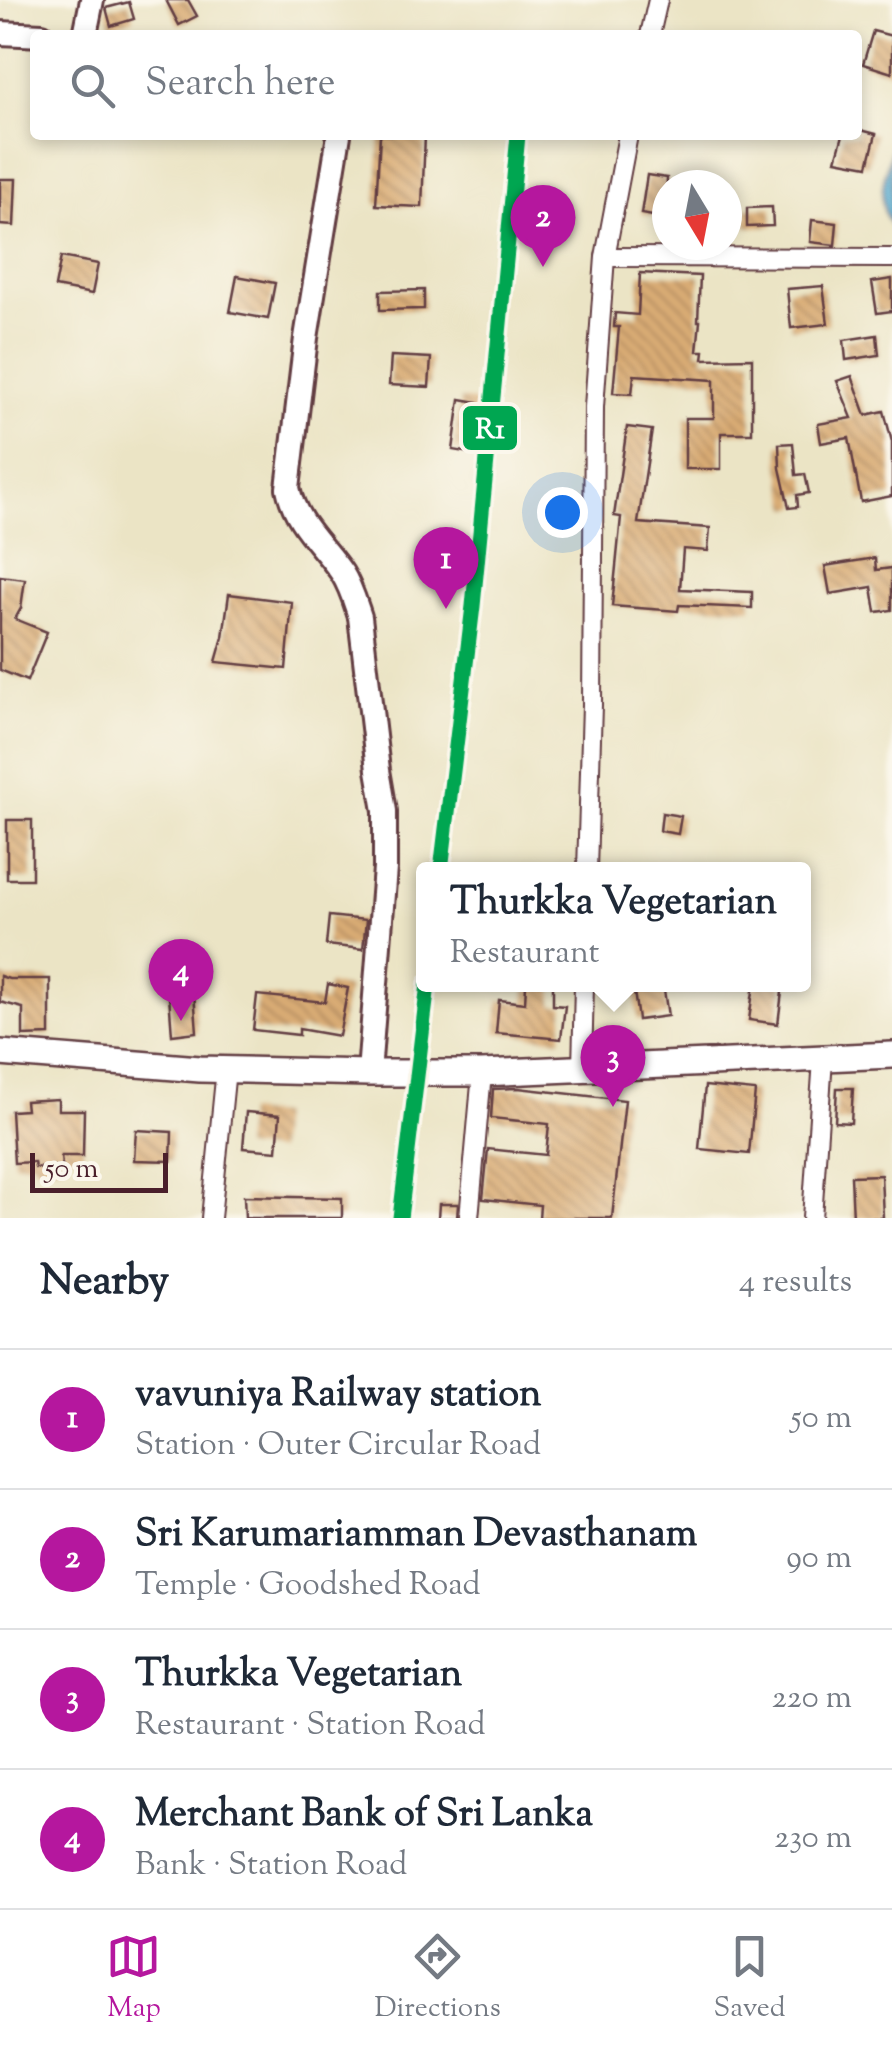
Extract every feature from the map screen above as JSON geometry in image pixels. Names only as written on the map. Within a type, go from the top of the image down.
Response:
[{"type":"main road","points":[[0,1053],[200,1069],[369,1073],[482,1073],[892,1056]]},
{"type":"street","points":[[87,30],[92,0]]},
{"type":"street","points":[[651,30],[658,0]]},
{"type":"street","points":[[0,33],[30,34]]},
{"type":"street","points":[[338,140],[306,338],[288,488],[296,515],[343,574],[360,617],[385,811],[385,868],[369,1073]]},
{"type":"street","points":[[587,862],[594,408],[606,256],[627,140]]},
{"type":"street","points":[[606,256],[892,258]]},
{"type":"street","points":[[582,1069],[584,992]]},
{"type":"street","points":[[812,1218],[823,1059]]},
{"type":"street","points":[[211,1218],[226,1068]]},
{"type":"street","points":[[470,1218],[482,1073]]},
{"type":"water","points":[[892,147],[892,226],[883,198]]},
{"type":"building","points":[[166,0],[188,0],[197,16],[179,25]]},
{"type":"building","points":[[129,2],[134,19],[111,26],[106,8]]},
{"type":"building","points":[[873,31],[892,36],[892,73],[863,64]]},
{"type":"building","points":[[862,130],[876,134],[868,166],[836,160],[842,140],[862,140]]},
{"type":"building","points":[[380,140],[425,140],[422,207],[376,205]]},
{"type":"building","points":[[647,175],[652,176],[652,216],[641,214]]},
{"type":"building","points":[[0,179],[16,179],[14,226],[0,225]]},
{"type":"building","points":[[772,207],[773,226],[747,227],[747,208]]},
{"type":"building","points":[[812,220],[837,223],[835,245],[810,242]]},
{"type":"building","points":[[61,257],[98,264],[92,294],[55,287]]},
{"type":"building","points":[[640,273],[700,276],[697,351],[704,351],[703,359],[752,358],[752,433],[721,433],[721,469],[685,469],[685,418],[714,418],[714,380],[634,375],[632,394],[613,393],[619,327],[614,327],[615,313],[638,315]]},
{"type":"building","points":[[237,276],[275,283],[268,319],[230,312]]},
{"type":"building","points":[[892,279],[892,311],[877,313],[872,282]]},
{"type":"building","points":[[823,286],[828,324],[791,328],[787,289]]},
{"type":"building","points":[[424,290],[424,309],[380,310],[380,291]]},
{"type":"building","points":[[877,335],[879,355],[846,360],[844,340]]},
{"type":"building","points":[[391,356],[431,358],[429,387],[389,385]]},
{"type":"building","points":[[852,376],[866,415],[884,411],[892,442],[892,496],[861,502],[849,438],[821,443],[818,424],[852,418],[837,381]]},
{"type":"building","points":[[460,399],[478,402],[471,453],[453,450]]},
{"type":"building","points":[[627,427],[652,430],[638,523],[710,528],[708,551],[683,549],[680,589],[752,592],[752,608],[679,605],[678,611],[612,606],[621,517],[614,516]]},
{"type":"building","points":[[793,443],[796,475],[805,474],[809,493],[797,495],[798,507],[789,508],[779,444]]},
{"type":"building","points":[[875,558],[876,570],[892,568],[892,610],[876,612],[872,587],[830,594],[825,566]]},
{"type":"building","points":[[0,576],[25,579],[21,608],[15,619],[47,632],[27,681],[0,670]]},
{"type":"building","points":[[229,594],[292,602],[286,669],[216,662]]},
{"type":"building","points":[[662,813],[681,816],[678,834],[660,831]]},
{"type":"building","points":[[7,820],[32,820],[32,879],[7,879]]},
{"type":"building","points":[[329,916],[366,920],[363,949],[326,945]]},
{"type":"building","points":[[0,976],[50,979],[50,1035],[23,1036],[23,1008],[0,1002]]},
{"type":"building","points":[[193,980],[197,1032],[172,1035],[168,982]]},
{"type":"building","points":[[328,984],[348,988],[339,1036],[299,1029],[299,1035],[253,1030],[257,995],[325,1002]]},
{"type":"building","points":[[526,992],[553,992],[553,1005],[565,1006],[561,1039],[496,1033],[499,1000],[525,1003]]},
{"type":"building","points":[[634,992],[664,992],[668,1016],[638,1020]]},
{"type":"building","points":[[753,992],[782,992],[778,1024],[749,1020]]},
{"type":"building","points":[[705,1086],[755,1091],[749,1154],[699,1149]]},
{"type":"building","points":[[518,1088],[625,1100],[612,1218],[539,1218],[540,1205],[483,1199],[488,1149],[546,1155],[549,1124],[491,1118],[493,1089]]},
{"type":"building","points":[[837,1088],[853,1088],[851,1123],[835,1122]]},
{"type":"building","points":[[58,1099],[58,1110],[84,1110],[83,1156],[61,1156],[62,1166],[35,1168],[34,1162],[14,1163],[11,1111],[26,1110],[25,1101]]},
{"type":"building","points":[[246,1112],[280,1115],[277,1151],[243,1148]]},
{"type":"building","points":[[136,1130],[172,1132],[171,1161],[134,1160]]},
{"type":"building","points":[[881,1175],[883,1218],[853,1218],[851,1176]]},
{"type":"building","points":[[244,1196],[342,1198],[342,1218],[245,1218]]},
{"type":"building","points":[[439,1204],[458,1204],[457,1218],[438,1218]]},
{"type":"transit line","name":"R1","points":[[442,862],[473,606],[518,140]]},
{"type":"transit line","name":"R1","points":[[400,1218],[427,992]]},
{"type":"place","name":"Sri Karumariamman Devasthanam","points":[[543,267]]},
{"type":"place","name":"vavuniya Railway station","points":[[446,609]]},
{"type":"place","name":"Merchant Bank of Sri Lanka","points":[[181,1021]]},
{"type":"place","name":"Thurkka Vegetarian","points":[[613,1107]]}]
